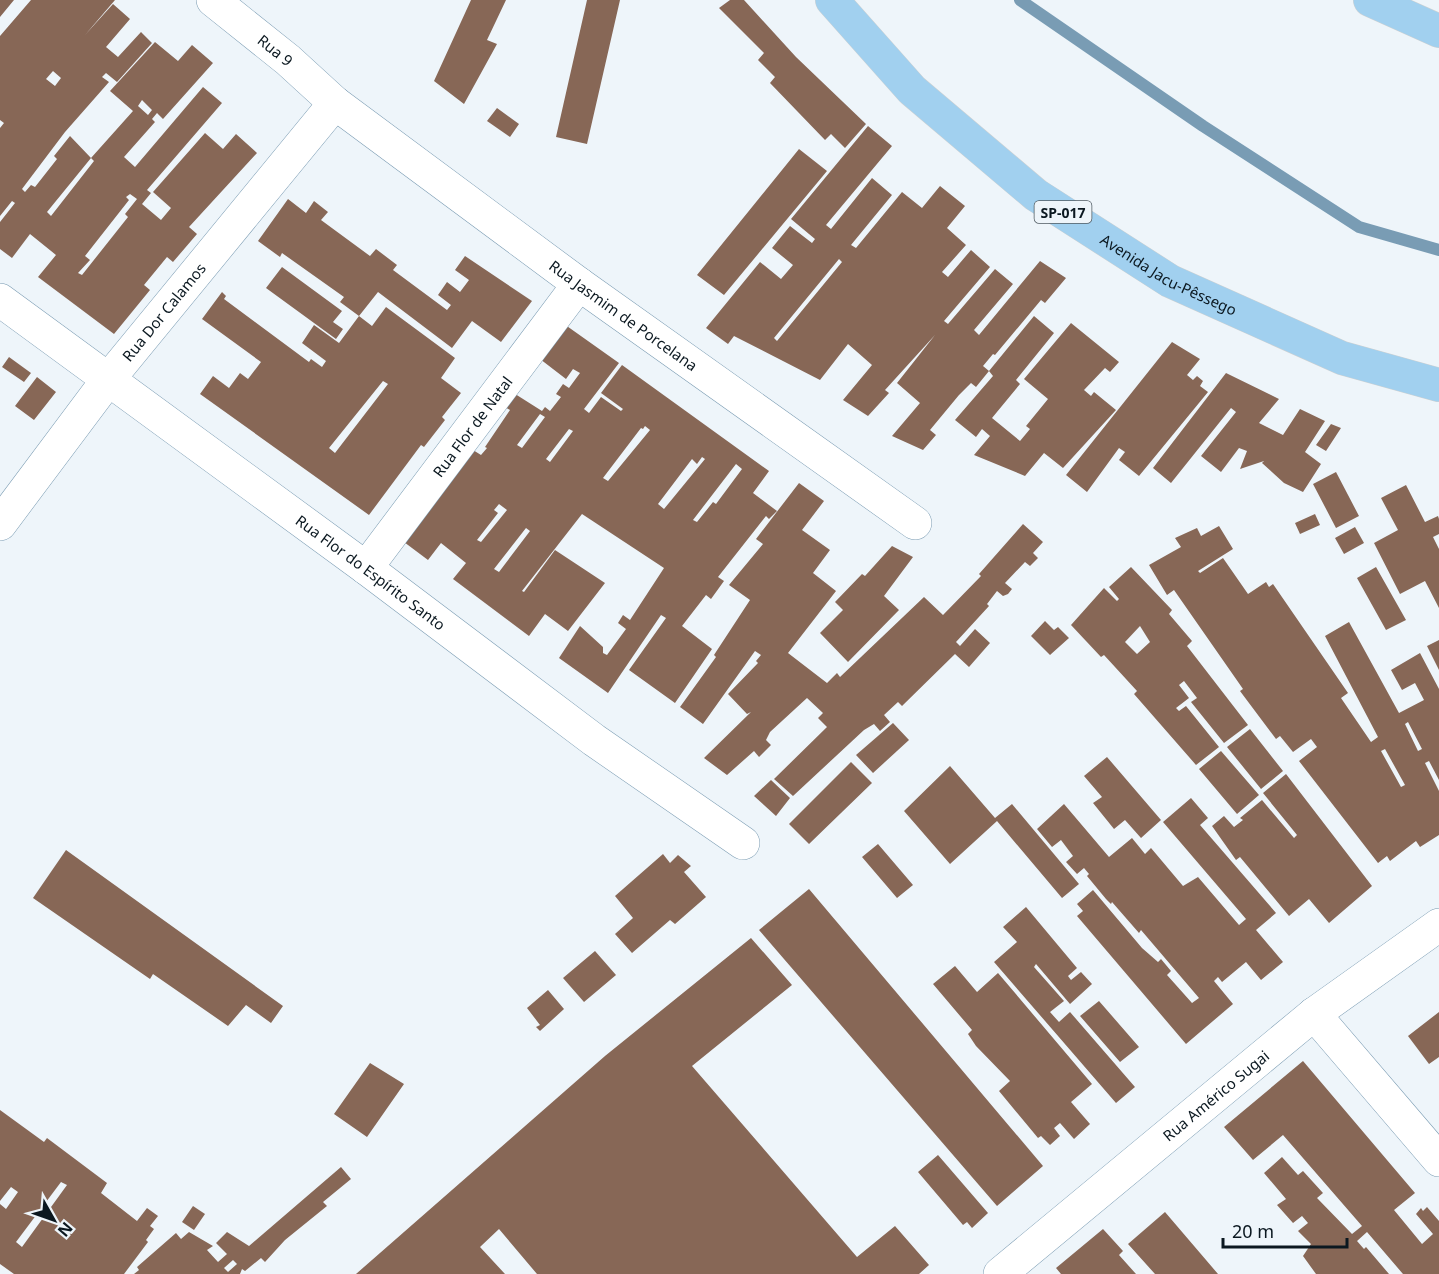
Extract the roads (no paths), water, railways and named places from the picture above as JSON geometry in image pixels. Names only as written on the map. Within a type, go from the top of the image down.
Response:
[{"type":"highway","name":"Avenida Jacu-Pêssego","points":[[832,0],[912,90],[1036,195],[1170,281],[1342,358],[1439,385]]},
{"type":"highway","points":[[1370,0],[1439,30]]},
{"type":"street","name":"Rua 9","points":[[213,0],[288,60],[335,104]]},
{"type":"street","name":"Rua Jasmim de Porcelana","points":[[335,104],[579,284],[915,524]]},
{"type":"street","name":"Rua Dor Calamos","points":[[0,524],[107,381],[335,104]]},
{"type":"street","name":"Rua Flor de Natal","points":[[366,568],[579,284]]},
{"type":"street","name":"Rua Flor do Espírito Santo","points":[[0,300],[107,381],[366,568],[594,740],[743,843]]},
{"type":"street","name":"Rua Américo Sugai","points":[[1000,1274],[1314,1014],[1439,925]]},
{"type":"street","points":[[1314,1014],[1439,1160]]},
{"type":"waterway","points":[[1020,0],[1203,126],[1359,227],[1439,250]]}]
